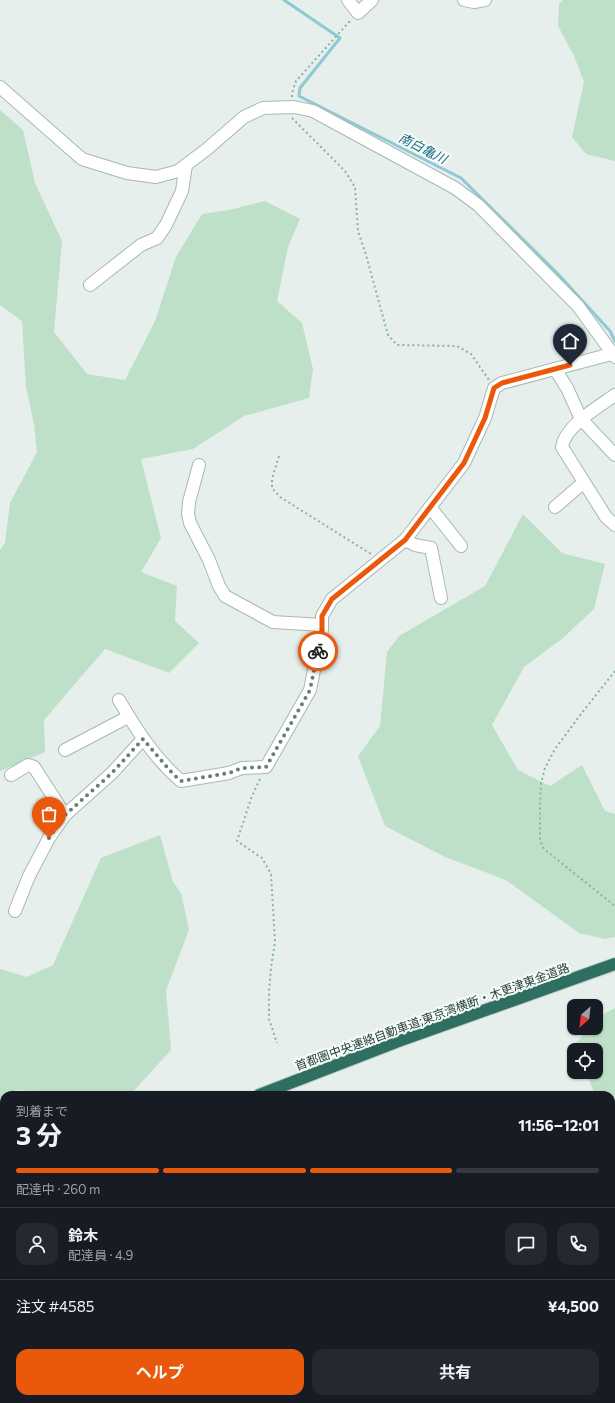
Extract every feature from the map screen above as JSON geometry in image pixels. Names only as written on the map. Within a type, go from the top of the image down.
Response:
[{"type":"highway","name":"首都圏中央連絡自動車道;東京湾横断・木更津東金道路","points":[[269,1091],[404,1038],[615,964]]},
{"type":"street","points":[[348,0],[358,13],[372,0]]},
{"type":"street","points":[[464,0],[474,2],[485,0]]},
{"type":"street","points":[[0,86],[82,159],[127,173],[156,177],[178,171],[207,149],[244,117],[263,108],[294,107],[313,111],[455,188],[478,205],[578,306],[614,355],[502,383],[494,388],[485,418],[464,463],[405,540],[332,599],[322,616],[322,625],[310,690],[266,767],[242,768],[229,773],[181,781],[173,774],[143,739],[128,717],[119,700]]},
{"type":"street","points":[[90,284],[141,245],[157,238],[166,225],[182,191],[186,165]]},
{"type":"street","points":[[555,369],[567,388],[581,419],[615,455]]},
{"type":"street","points":[[615,395],[581,419],[563,440],[562,447],[606,517],[615,525]]},
{"type":"street","points":[[199,465],[189,502],[188,514],[190,523],[225,596],[273,622],[322,625]]},
{"type":"street","points":[[555,506],[584,482]]},
{"type":"street","points":[[430,507],[460,546]]},
{"type":"street","points":[[405,540],[415,545],[431,548],[441,598]]},
{"type":"street","points":[[65,750],[128,717]]},
{"type":"street","points":[[14,911],[29,876],[49,838],[65,815],[112,773],[143,739]]},
{"type":"street","points":[[10,775],[28,765],[34,767],[65,815]]},
{"type":"path","points":[[294,107],[292,93],[296,81],[358,13]]},
{"type":"path","points":[[281,107],[346,171],[355,188],[358,231],[388,335],[397,345],[457,346],[471,354],[494,388]]},
{"type":"path","points":[[279,456],[272,479],[272,488],[280,497],[380,560]]},
{"type":"path","points":[[615,671],[555,750],[545,768],[541,783],[540,840],[544,849],[615,906]]},
{"type":"path","points":[[266,767],[252,796],[237,841],[262,858],[271,874],[276,942],[271,968],[269,1019],[277,1043]]},
{"type":"green space","points":[[563,0],[615,0],[615,161],[586,154],[572,137],[584,82],[574,56],[558,26],[559,4]]},
{"type":"green space","points":[[0,110],[23,130],[35,183],[62,241],[54,332],[87,374],[125,380],[155,321],[176,257],[202,214],[229,210],[265,201],[300,219],[288,247],[277,301],[302,323],[313,369],[309,398],[244,416],[193,449],[141,459],[161,538],[141,572],[177,586],[175,621],[199,643],[169,673],[105,649],[44,720],[45,752],[0,771],[0,550],[5,543],[10,503],[37,452],[34,424],[26,387],[22,321],[0,305]]},
{"type":"green space","points":[[523,514],[562,553],[605,564],[594,609],[563,638],[524,667],[492,725],[518,770],[550,786],[582,765],[605,811],[615,814],[615,937],[605,939],[579,933],[506,880],[445,857],[385,826],[358,756],[380,726],[387,652],[399,636],[485,586]]},
{"type":"green space","points":[[160,835],[173,882],[181,893],[189,930],[166,990],[171,1050],[134,1091],[0,1091],[0,969],[27,977],[53,965],[101,858]]},
{"type":"green space","points":[[615,1008],[615,1091],[593,1091],[589,1079],[603,1079],[603,1043],[576,1043],[583,1035],[603,1035],[603,1014]]},
{"type":"waterway","name":"南白亀川","points":[[284,0],[340,38],[300,88],[299,96],[461,178],[558,274],[610,331],[615,341]]},
{"type":"way so far","points":[[49,838],[65,815],[112,773],[143,739],[173,774],[181,781],[229,773],[242,768],[266,767],[310,690],[318,651]]},
{"type":"route","points":[[318,651],[322,630],[322,616],[332,599],[356,578],[405,540],[464,463],[485,418],[494,388],[502,383],[570,365]]}]
